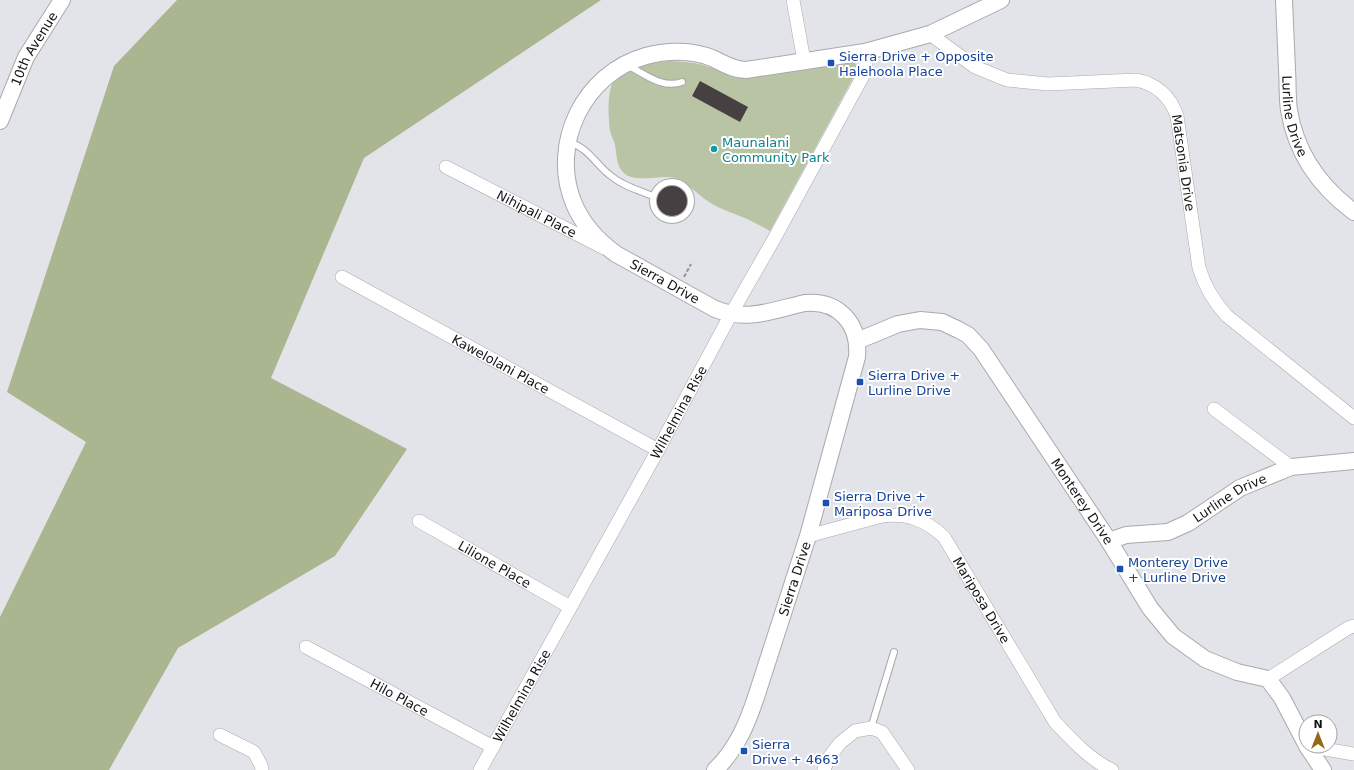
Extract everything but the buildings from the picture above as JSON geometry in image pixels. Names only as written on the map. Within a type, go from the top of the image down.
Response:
[{"type":"street","name":"10th Avenue","points":[[0,121],[26,57],[62,0]]},
{"type":"street","points":[[794,0],[804,61]]},
{"type":"street","name":"Sierra Drive","points":[[715,770],[731,752],[750,717],[808,536],[857,357],[857,341],[852,326],[835,308],[820,303],[805,303],[750,315],[730,314],[715,309],[611,250],[596,237],[580,216],[574,204],[567,178],[566,165],[567,143],[572,126],[587,96],[600,82],[626,64],[646,56],[672,52],[685,52],[698,54],[732,68],[741,70],[865,52],[930,34],[1001,0]]},
{"type":"street","name":"Lurline Drive","points":[[1284,0],[1289,109],[1293,129],[1300,149],[1310,168],[1322,185],[1337,200],[1354,212]]},
{"type":"street","name":"Matsonia Drive","points":[[930,34],[975,67],[1007,80],[1048,84],[1136,80],[1150,84],[1162,92],[1172,103],[1177,116],[1199,268],[1209,294],[1226,316],[1354,418]]},
{"type":"street","name":"Wilhelmina Rise","points":[[480,770],[658,450],[730,314],[774,239],[864,74],[866,63],[865,52]]},
{"type":"street","name":"Nihipali Place","points":[[446,167],[628,260]]},
{"type":"street","name":"Kawelolani Place","points":[[342,277],[658,450]]},
{"type":"street","name":"Monterey Drive","points":[[857,341],[898,324],[920,320],[942,322],[968,335],[981,349],[1109,541],[1150,608],[1173,636],[1205,659],[1237,672],[1268,679]]},
{"type":"street","points":[[1214,409],[1291,467]]},
{"type":"street","name":"Lurline Drive","points":[[1109,541],[1126,535],[1168,532],[1188,523],[1240,488],[1291,467],[1354,461]]},
{"type":"street","name":"Mariposa Drive","points":[[808,536],[882,516],[892,515],[911,517],[937,530],[944,537],[1055,722],[1079,748],[1112,770]]},
{"type":"street","name":"Lilione Place","points":[[419,521],[570,607]]},
{"type":"street","points":[[1298,729],[1282,698],[1268,679],[1348,628],[1354,626]]},
{"type":"street","name":"Hilo Place","points":[[306,647],[493,747]]},
{"type":"street","points":[[824,770],[828,759],[840,743],[855,731],[871,728],[882,732],[908,770]]},
{"type":"street","points":[[220,735],[254,752],[262,765],[262,770]]},
{"type":"street","points":[[1338,751],[1354,754]]},
{"type":"street","points":[[1312,754],[1323,770]]},
{"type":"lane","points":[[626,64],[660,83],[672,85],[682,82]]},
{"type":"lane","points":[[567,143],[572,143],[582,148],[606,172],[621,183],[630,188],[653,196]]},
{"type":"lane","points":[[671,182],[677,182],[683,185],[690,194],[692,200],[691,207],[684,217],[672,221],[666,220],[653,208],[653,196],[660,186],[671,182]]},
{"type":"lane","points":[[871,728],[894,652]]},
{"type":"path","points":[[682,281],[691,264]]},
{"type":"green space","points":[[177,0],[601,0],[364,158],[271,378],[407,449],[335,556],[178,648],[109,770],[0,770],[0,617],[86,442],[7,392],[114,66]]},
{"type":"green space","name":"Maunalani Community Park","points":[[668,61],[699,64],[734,76],[745,78],[851,62],[857,64],[858,69],[770,231],[750,220],[712,204],[688,185],[675,178],[635,178],[629,176],[621,170],[617,160],[615,145],[610,133],[609,125],[610,91],[614,80],[624,72],[631,69],[647,64]]},
{"type":"place","name":"Sierra Drive + Opposite Halehoola Place","points":[[831,63]]},
{"type":"place","name":"Maunalani Community Park","points":[[714,149]]},
{"type":"place","name":"Sierra Drive + Lurline Drive","points":[[860,382]]},
{"type":"place","name":"Sierra Drive + Mariposa Drive","points":[[826,503]]},
{"type":"place","name":"Monterey Drive + Lurline Drive","points":[[1120,569]]},
{"type":"place","name":"Sierra Drive + 4663","points":[[744,751]]}]
